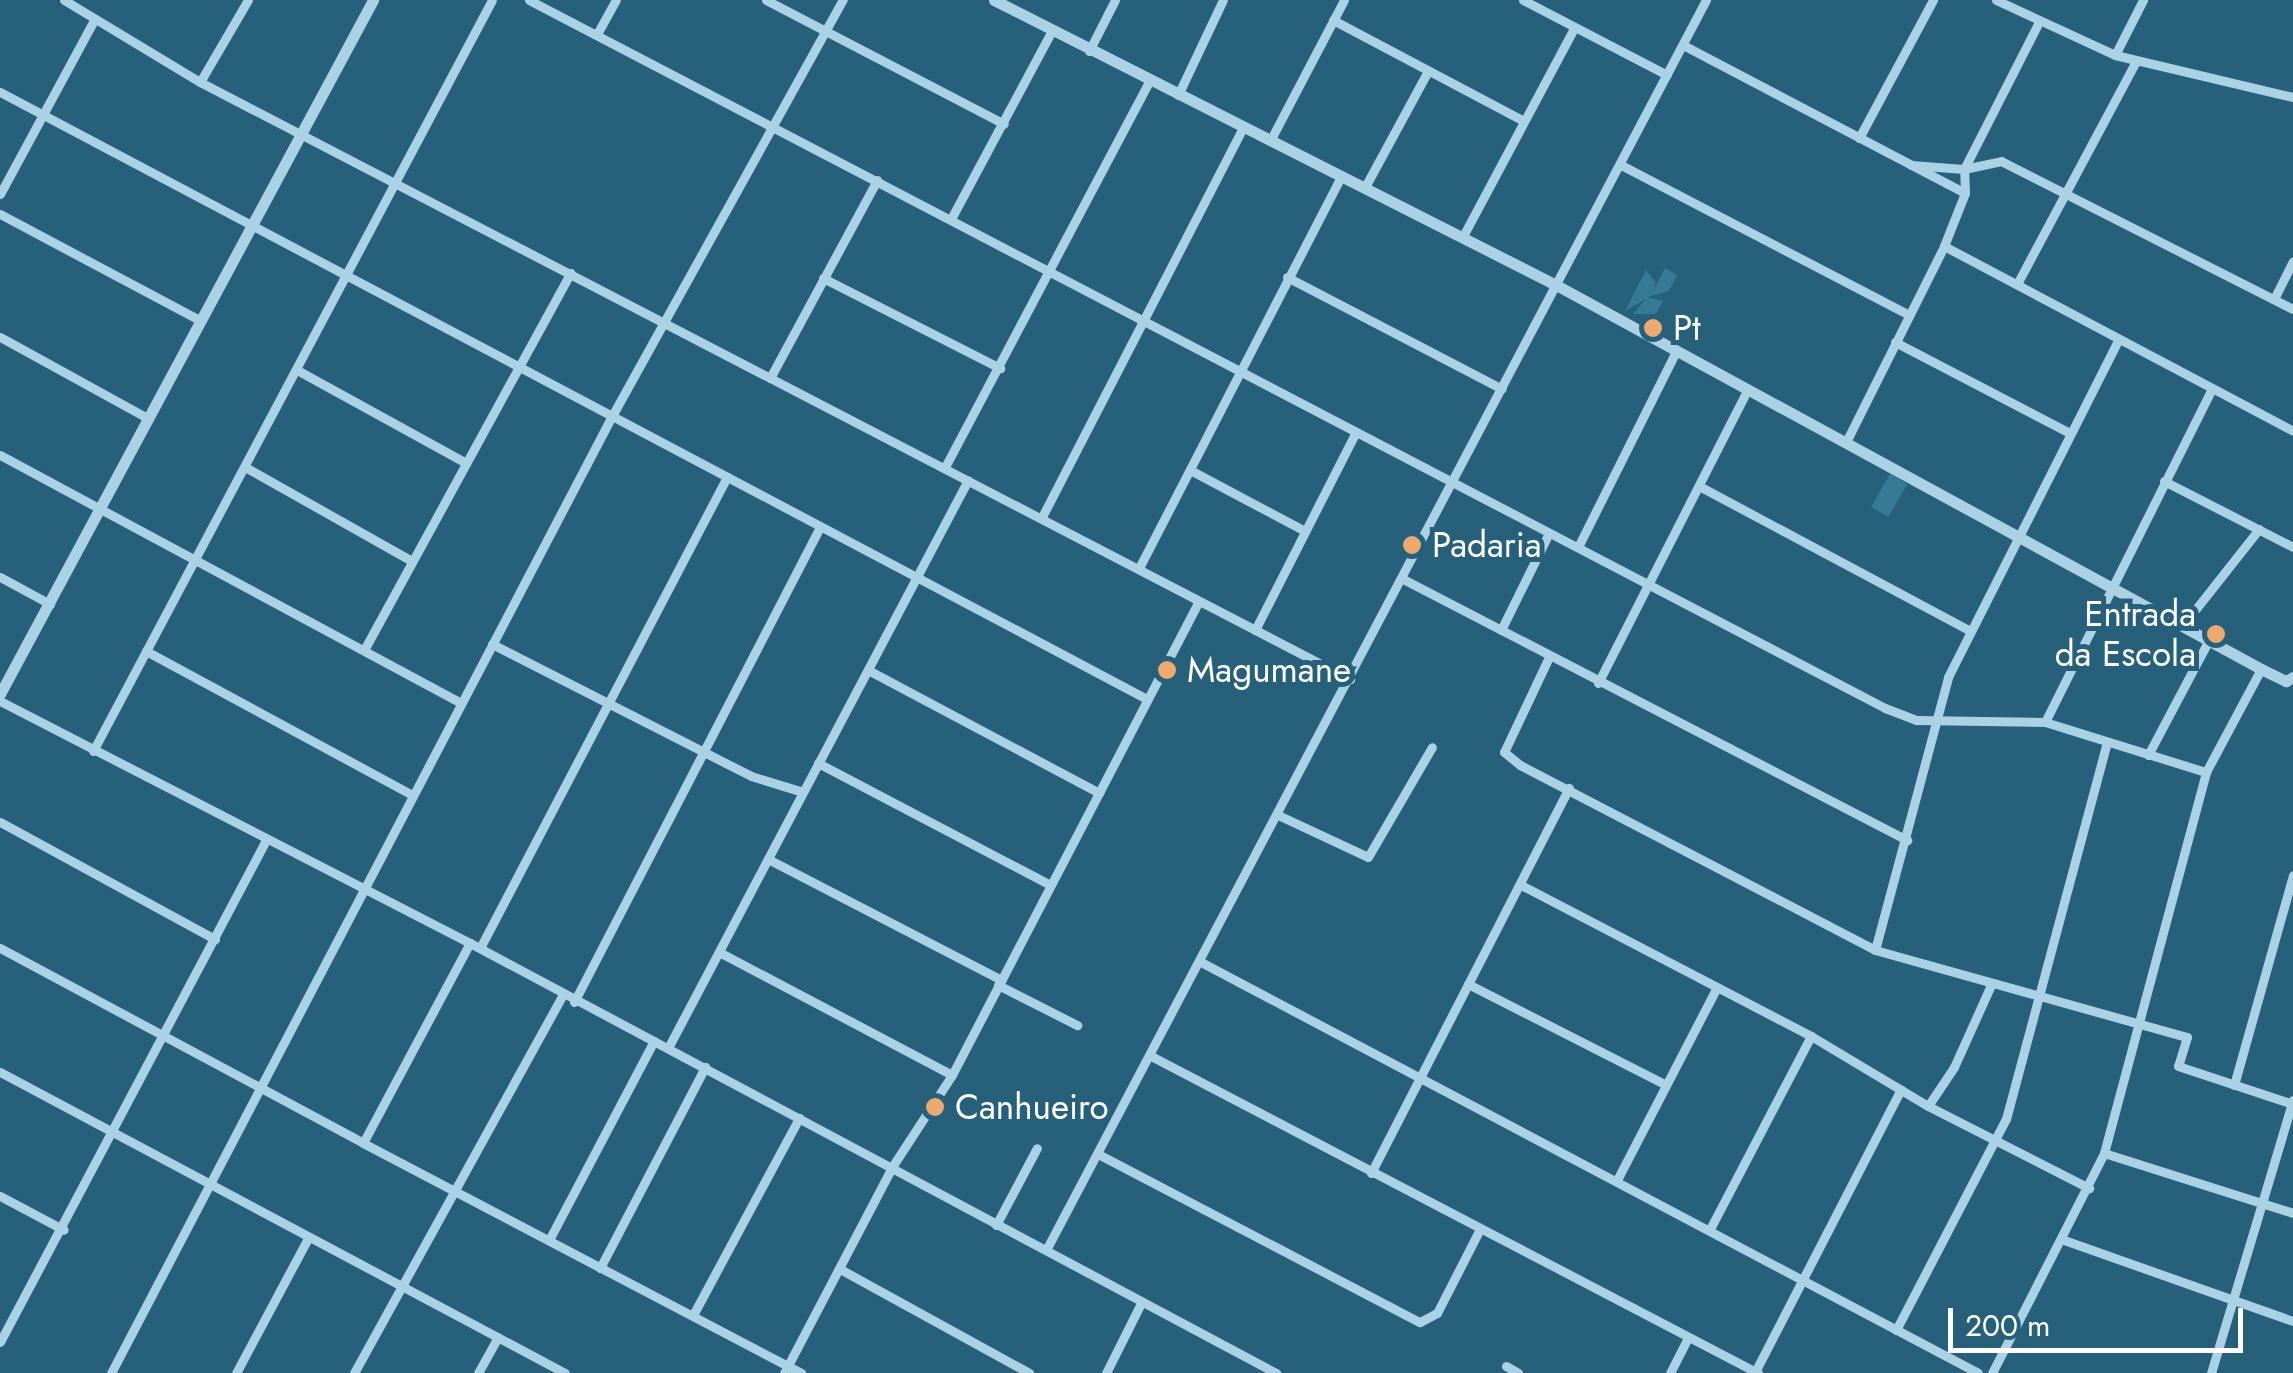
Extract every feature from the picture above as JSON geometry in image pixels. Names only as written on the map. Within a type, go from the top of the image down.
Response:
[{"type":"street","points":[[64,0],[200,82],[1042,515],[1350,679]]},
{"type":"street","points":[[0,194],[90,17],[93,0]]},
{"type":"street","points":[[200,82],[248,0]]},
{"type":"street","points":[[373,0],[0,698],[93,751],[362,886],[562,996],[705,1067],[1276,1373]]},
{"type":"street","points":[[93,751],[492,0]]},
{"type":"street","points":[[529,0],[952,217],[1354,434],[1455,482],[1885,708],[1937,721],[2045,722],[2206,772]]},
{"type":"street","points":[[597,34],[616,0]]},
{"type":"street","points":[[766,0],[1004,124]]},
{"type":"street","points":[[111,1373],[362,886],[612,416],[843,0]]},
{"type":"street","points":[[1088,51],[1115,0]]},
{"type":"street","points":[[1178,95],[1223,0]]},
{"type":"street","points":[[1270,141],[1344,0]]},
{"type":"street","points":[[1523,0],[1668,74]]},
{"type":"street","points":[[1046,1250],[1455,482],[1706,0]]},
{"type":"street","points":[[1860,138],[1933,0]]},
{"type":"street","points":[[1996,0],[2114,54],[2293,97]]},
{"type":"street","points":[[2019,12],[2026,0]]},
{"type":"street","points":[[2114,54],[2143,0]]},
{"type":"street","points":[[998,1],[1242,130],[1365,187],[1558,286],[2210,638],[2262,670],[2291,682]]},
{"type":"street","points":[[1333,20],[1524,122]]},
{"type":"street","points":[[1846,442],[1944,246],[1965,193],[1964,169],[2039,22]]},
{"type":"street","points":[[1462,238],[1574,28]]},
{"type":"street","points":[[952,217],[1051,32]]},
{"type":"street","points":[[1683,45],[1965,193]]},
{"type":"street","points":[[2017,284],[2136,61]]},
{"type":"street","points":[[1365,187],[1428,71]]},
{"type":"street","points":[[945,467],[1150,80]]},
{"type":"street","points":[[0,92],[1146,699]]},
{"type":"street","points":[[1042,515],[1242,130]]},
{"type":"street","points":[[1912,165],[1964,169],[2001,161],[2293,310]]},
{"type":"street","points":[[1620,165],[1909,315]]},
{"type":"street","points":[[1139,568],[1341,177]]},
{"type":"street","points":[[770,378],[877,180]]},
{"type":"street","points":[[0,214],[201,322]]},
{"type":"street","points":[[1944,246],[2293,431]]},
{"type":"street","points":[[2274,300],[2293,262]]},
{"type":"street","points":[[364,650],[570,273]]},
{"type":"street","points":[[1287,277],[1502,389]]},
{"type":"street","points":[[823,278],[1000,368]]},
{"type":"street","points":[[0,337],[149,419]]},
{"type":"street","points":[[1875,950],[1937,721],[1970,631],[2016,534],[2119,340]]},
{"type":"street","points":[[1896,342],[2070,433]]},
{"type":"street","points":[[1578,548],[1676,351]]},
{"type":"street","points":[[297,370],[466,463]]},
{"type":"street","points":[[2045,722],[2212,388]]},
{"type":"street","points":[[1598,683],[1748,389]]},
{"type":"street","points":[[1255,630],[1354,434]]},
{"type":"street","points":[[0,455],[461,703]]},
{"type":"street","points":[[244,467],[412,561]]},
{"type":"street","points":[[1192,471],[1305,530]]},
{"type":"street","points":[[480,948],[726,477]]},
{"type":"street","points":[[668,1048],[968,480]]},
{"type":"street","points":[[2164,480],[2293,547]]},
{"type":"street","points":[[1700,486],[1970,631]]},
{"type":"street","points":[[574,1002],[820,528]]},
{"type":"street","points":[[2184,624],[2258,529]]},
{"type":"street","points":[[1500,630],[1549,533]]},
{"type":"street","points":[[0,577],[50,604]]},
{"type":"street","points":[[1403,579],[1907,840]]},
{"type":"street","points":[[786,1370],[892,1166],[952,1076],[1200,601]]},
{"type":"street","points":[[2148,754],[2210,638]]},
{"type":"street","points":[[492,644],[750,776],[803,792]]},
{"type":"street","points":[[146,651],[412,794]]},
{"type":"street","points":[[1550,657],[1504,752],[1875,950],[2038,999],[2187,1037],[2178,1066],[2293,1103],[2259,1202],[2211,1373]]},
{"type":"street","points":[[868,670],[1100,793]]},
{"type":"street","points":[[1992,1373],[2064,1240],[2104,1153],[2142,1026],[2206,772],[2262,670]]},
{"type":"street","points":[[1896,1330],[1997,1142],[2107,743]]},
{"type":"street","points":[[1278,814],[1368,857],[1432,746]]},
{"type":"street","points":[[818,763],[1050,885]]},
{"type":"street","points":[[1372,1173],[1569,788]]},
{"type":"street","points":[[0,822],[215,939]]},
{"type":"street","points":[[0,1342],[4,1322],[64,1230],[266,840]]},
{"type":"street","points":[[768,858],[1077,1025]]},
{"type":"street","points":[[2234,1085],[2293,875]]},
{"type":"street","points":[[1521,885],[1811,1036],[1928,1106],[2088,1188]]},
{"type":"street","points":[[363,1143],[470,943]]},
{"type":"street","points":[[0,948],[458,1194],[693,1315],[786,1370],[801,1373]]},
{"type":"street","points":[[718,952],[952,1076]]},
{"type":"street","points":[[1200,961],[1978,1373]]},
{"type":"street","points":[[1928,1106],[1954,1067],[1992,983]]},
{"type":"street","points":[[1468,984],[1666,1085]]},
{"type":"street","points":[[1616,1180],[1716,989]]},
{"type":"street","points":[[354,1373],[458,1194],[562,996]]},
{"type":"street","points":[[1710,1230],[1811,1036]]},
{"type":"street","points":[[548,1240],[654,1041]]},
{"type":"street","points":[[1151,1056],[1687,1340],[1757,1372],[1901,1089]]},
{"type":"street","points":[[600,1268],[705,1067]]},
{"type":"street","points":[[0,1072],[565,1373]]},
{"type":"street","points":[[693,1315],[799,1118]]},
{"type":"street","points":[[996,1225],[1037,1148]]},
{"type":"street","points":[[2104,1153],[2293,1213]]},
{"type":"street","points":[[1098,1154],[1420,1322],[1437,1313],[1480,1229]]},
{"type":"street","points":[[0,1196],[64,1230]]},
{"type":"street","points":[[236,1373],[308,1238]]},
{"type":"street","points":[[2064,1240],[2293,1321]]},
{"type":"street","points":[[840,1269],[1029,1373]]},
{"type":"street","points":[[1106,1373],[1142,1301]]},
{"type":"street","points":[[478,1373],[498,1337]]},
{"type":"street","points":[[1670,1373],[1687,1340]]},
{"type":"street","points":[[1506,1366],[1518,1373]]},
{"type":"shaded area","points":[[1665,268],[1677,275],[1669,291],[1647,297],[1663,301],[1656,314],[1633,314],[1646,299],[1625,311],[1646,270],[1656,283],[1653,291]]},
{"type":"shaded area","points":[[1890,474],[1907,484],[1888,517],[1871,507]]},
{"type":"place","name":"Pt","points":[[1653,328]]},
{"type":"place","name":"Padaria","points":[[1412,545]]},
{"type":"place","name":"Entrada da Escola","points":[[2216,634]]},
{"type":"place","name":"Magumane","points":[[1167,670]]},
{"type":"place","name":"Canhueiro","points":[[935,1107]]}]
